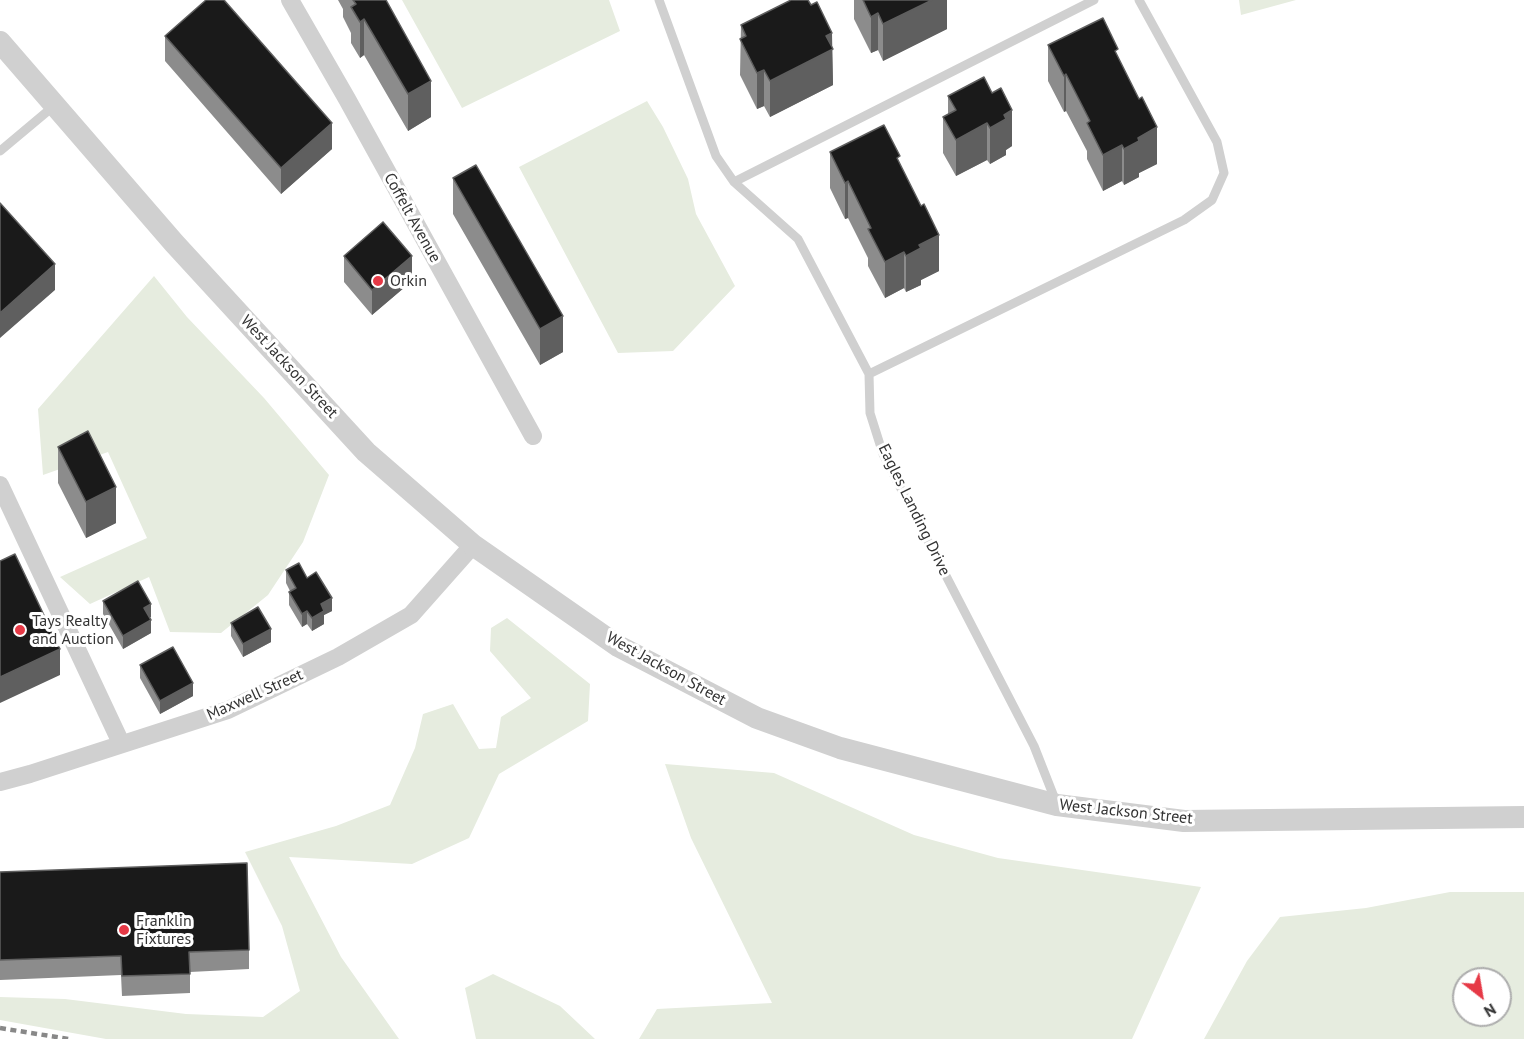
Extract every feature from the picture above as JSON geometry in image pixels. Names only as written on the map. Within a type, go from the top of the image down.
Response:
[{"type":"street","name":"Coffelt Avenue","points":[[290,0],[533,436]]},
{"type":"street","name":"West Jackson Street","points":[[0,42],[174,243],[366,452],[473,545],[618,646],[757,718],[840,748],[1057,806],[1184,821],[1524,816]]},
{"type":"street","points":[[0,485],[121,743]]},
{"type":"street","name":"Maxwell Street","points":[[0,782],[228,710],[338,657],[411,615],[473,545]]},
{"type":"lane","name":"Eagles Landing Drive","points":[[659,0],[716,156],[734,182],[798,239],[869,374],[870,413],[883,454],[1034,746],[1057,806]]},
{"type":"lane","points":[[734,182],[1094,0]]},
{"type":"lane","points":[[869,374],[1184,220],[1212,200],[1224,173],[1217,142],[1139,0]]},
{"type":"lane","points":[[0,151],[55,105]]},
{"type":"shaded area","points":[[402,0],[609,0],[620,31],[462,108]]},
{"type":"shaded area","points":[[1239,0],[1296,0],[1241,15]]},
{"type":"shaded area","points":[[647,101],[663,127],[688,179],[696,214],[735,286],[673,351],[618,353],[519,167]]},
{"type":"shaded area","points":[[154,276],[187,317],[264,398],[329,475],[303,542],[268,595],[221,633],[170,632],[149,577],[90,604],[60,577],[147,538],[108,452],[43,475],[38,409]]},
{"type":"shaded area","points":[[507,618],[590,684],[588,721],[499,774],[469,838],[412,864],[289,857],[341,957],[399,1039],[106,1039],[0,1020],[0,997],[65,999],[186,1014],[263,1017],[300,991],[282,926],[245,852],[336,826],[390,805],[415,748],[423,714],[453,704],[479,749],[496,748],[501,717],[531,698],[490,651],[491,628]]},
{"type":"shaded area","points":[[665,764],[774,773],[914,835],[998,858],[1201,887],[1132,1039],[639,1039],[657,1009],[772,1003],[691,838]]},
{"type":"shaded area","points":[[1450,892],[1524,892],[1524,1039],[1204,1039],[1247,961],[1280,917],[1366,908]]},
{"type":"shaded area","points":[[493,974],[560,1006],[595,1039],[476,1039],[465,988]]},
{"type":"building","points":[[206,0],[224,0],[332,123],[281,168],[165,36]]},
{"type":"building","points":[[353,0],[386,0],[431,81],[408,94],[364,19],[360,22],[351,7],[356,4]]},
{"type":"building","points":[[791,0],[808,0],[811,5],[817,2],[832,33],[826,36],[833,49],[770,81],[764,70],[757,73],[740,39],[746,36],[741,25]]},
{"type":"building","points":[[863,0],[932,0],[883,24],[878,13],[871,17]]},
{"type":"building","points":[[1103,18],[1118,49],[1115,51],[1139,99],[1142,97],[1157,127],[1124,149],[1122,145],[1103,155],[1087,123],[1090,121],[1048,45]]},
{"type":"building","points":[[984,77],[992,93],[1001,88],[1012,110],[1004,115],[1006,119],[990,128],[987,123],[956,140],[943,117],[956,110],[948,96]]},
{"type":"building","points":[[884,125],[900,156],[897,158],[921,206],[924,204],[939,235],[919,245],[921,248],[906,256],[904,252],[885,262],[848,181],[845,183],[830,152]]},
{"type":"building","points":[[476,165],[563,316],[540,329],[453,178]]},
{"type":"building","points":[[0,203],[55,264],[0,313]]},
{"type":"building","points":[[383,222],[412,256],[372,290],[344,256]]},
{"type":"building","points":[[88,431],[116,487],[86,502],[58,447]]},
{"type":"building","name":"Tays Realty and Auction","points":[[15,554],[60,649],[0,677],[0,561]]},
{"type":"building","points":[[299,563],[307,578],[316,572],[332,598],[321,604],[324,611],[312,618],[307,611],[302,614],[289,592],[296,588],[286,570]]},
{"type":"building","points":[[138,581],[151,604],[144,608],[151,620],[123,636],[103,601]]},
{"type":"building","points":[[258,607],[271,629],[243,644],[231,623]]},
{"type":"building","points":[[173,647],[193,683],[160,701],[140,665]]},
{"type":"building","name":"Franklin Fixtures","points":[[247,863],[249,950],[189,952],[190,974],[122,976],[121,956],[0,960],[0,872]]},
{"type":"railway","points":[[0,1028],[69,1039]]},
{"type":"place","name":"Orkin","points":[[378,281]]},
{"type":"place","name":"Tays Realty and Auction","points":[[20,630]]},
{"type":"place","name":"Franklin Fixtures","points":[[124,930]]}]
